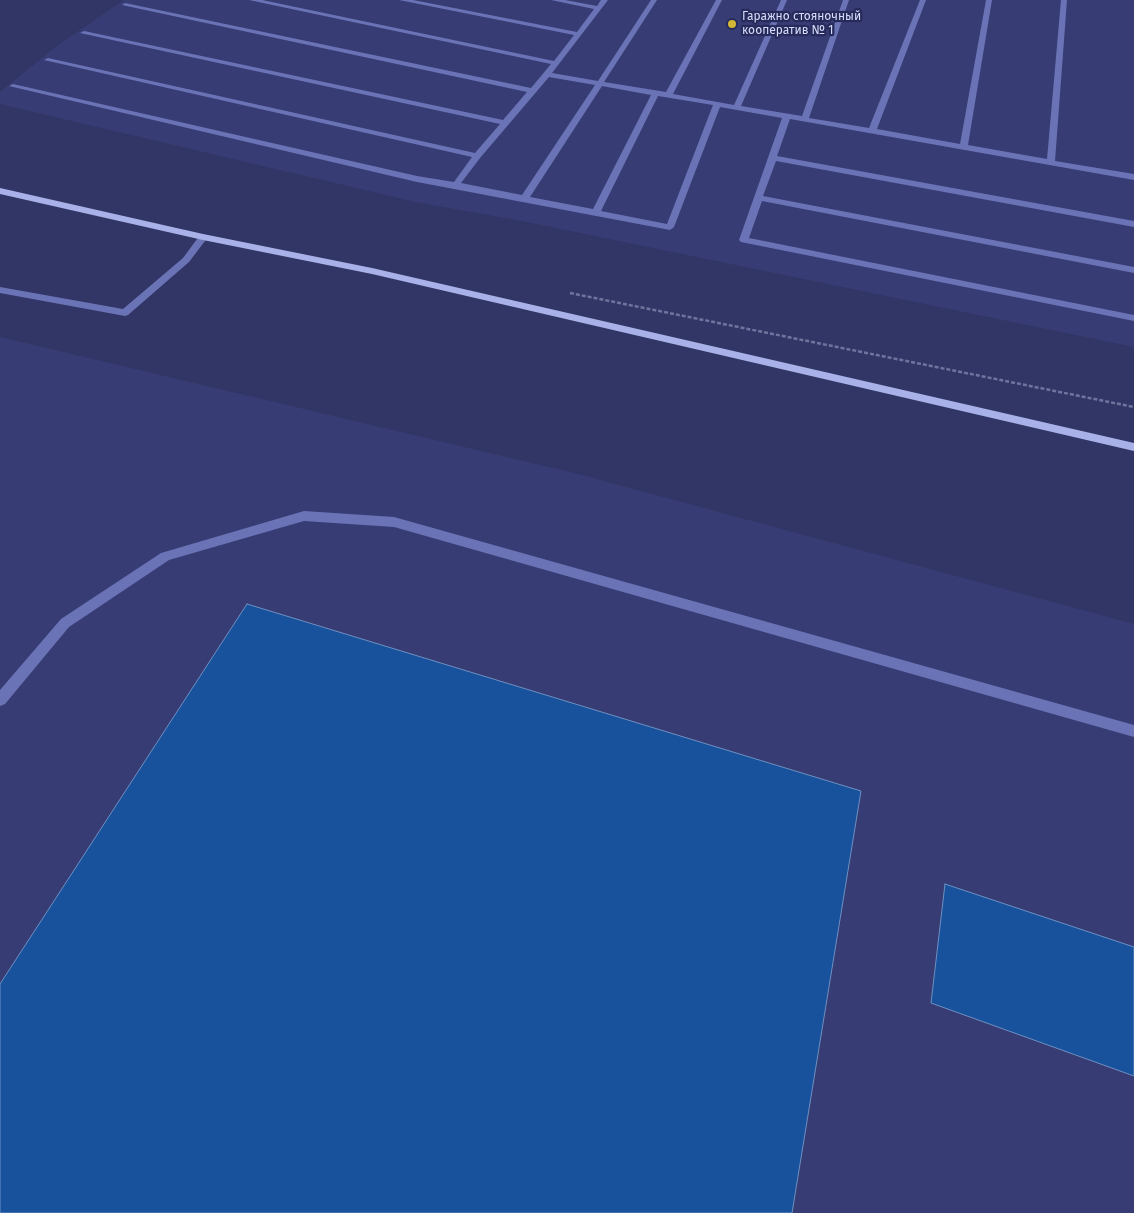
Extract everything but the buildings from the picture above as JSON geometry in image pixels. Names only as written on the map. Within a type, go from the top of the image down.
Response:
[{"type":"main road","points":[[0,191],[203,237],[382,273],[1134,447]]},
{"type":"lane","points":[[252,0],[555,63]]},
{"type":"lane","points":[[402,0],[578,34]]},
{"type":"lane","points":[[554,0],[598,8]]},
{"type":"lane","points":[[456,185],[477,156],[547,74],[605,0]]},
{"type":"lane","points":[[525,198],[654,0]]},
{"type":"lane","points":[[668,95],[719,0]]},
{"type":"lane","points":[[737,107],[784,0]]},
{"type":"lane","points":[[805,119],[846,0]]},
{"type":"lane","points":[[872,131],[923,0]]},
{"type":"lane","points":[[964,147],[989,0]]},
{"type":"lane","points":[[1051,162],[1064,0]]},
{"type":"lane","points":[[125,5],[532,91]]},
{"type":"lane","points":[[84,33],[505,123]]},
{"type":"lane","points":[[48,60],[477,156]]},
{"type":"lane","points":[[547,74],[1134,177]]},
{"type":"lane","points":[[13,86],[408,176],[670,227],[717,104]]},
{"type":"lane","points":[[596,212],[656,93]]},
{"type":"lane","points":[[787,116],[744,240],[1134,318]]},
{"type":"lane","points":[[773,158],[1134,224]]},
{"type":"lane","points":[[759,198],[1134,270]]},
{"type":"lane","points":[[0,290],[125,313],[186,260],[203,237]]},
{"type":"lane","points":[[0,700],[65,623],[164,556],[304,516],[394,522],[1134,731]]},
{"type":"path","points":[[570,293],[1134,407]]},
{"type":"shaded area","points":[[124,0],[1134,0],[1134,347],[522,221],[416,202],[0,104],[0,92],[57,46]]},
{"type":"shaded area","points":[[0,337],[574,473],[1134,624],[1134,1213],[0,1213]]},
{"type":"place","name":"Гаражно стояночный кооператив № 1","points":[[732,24]]}]
